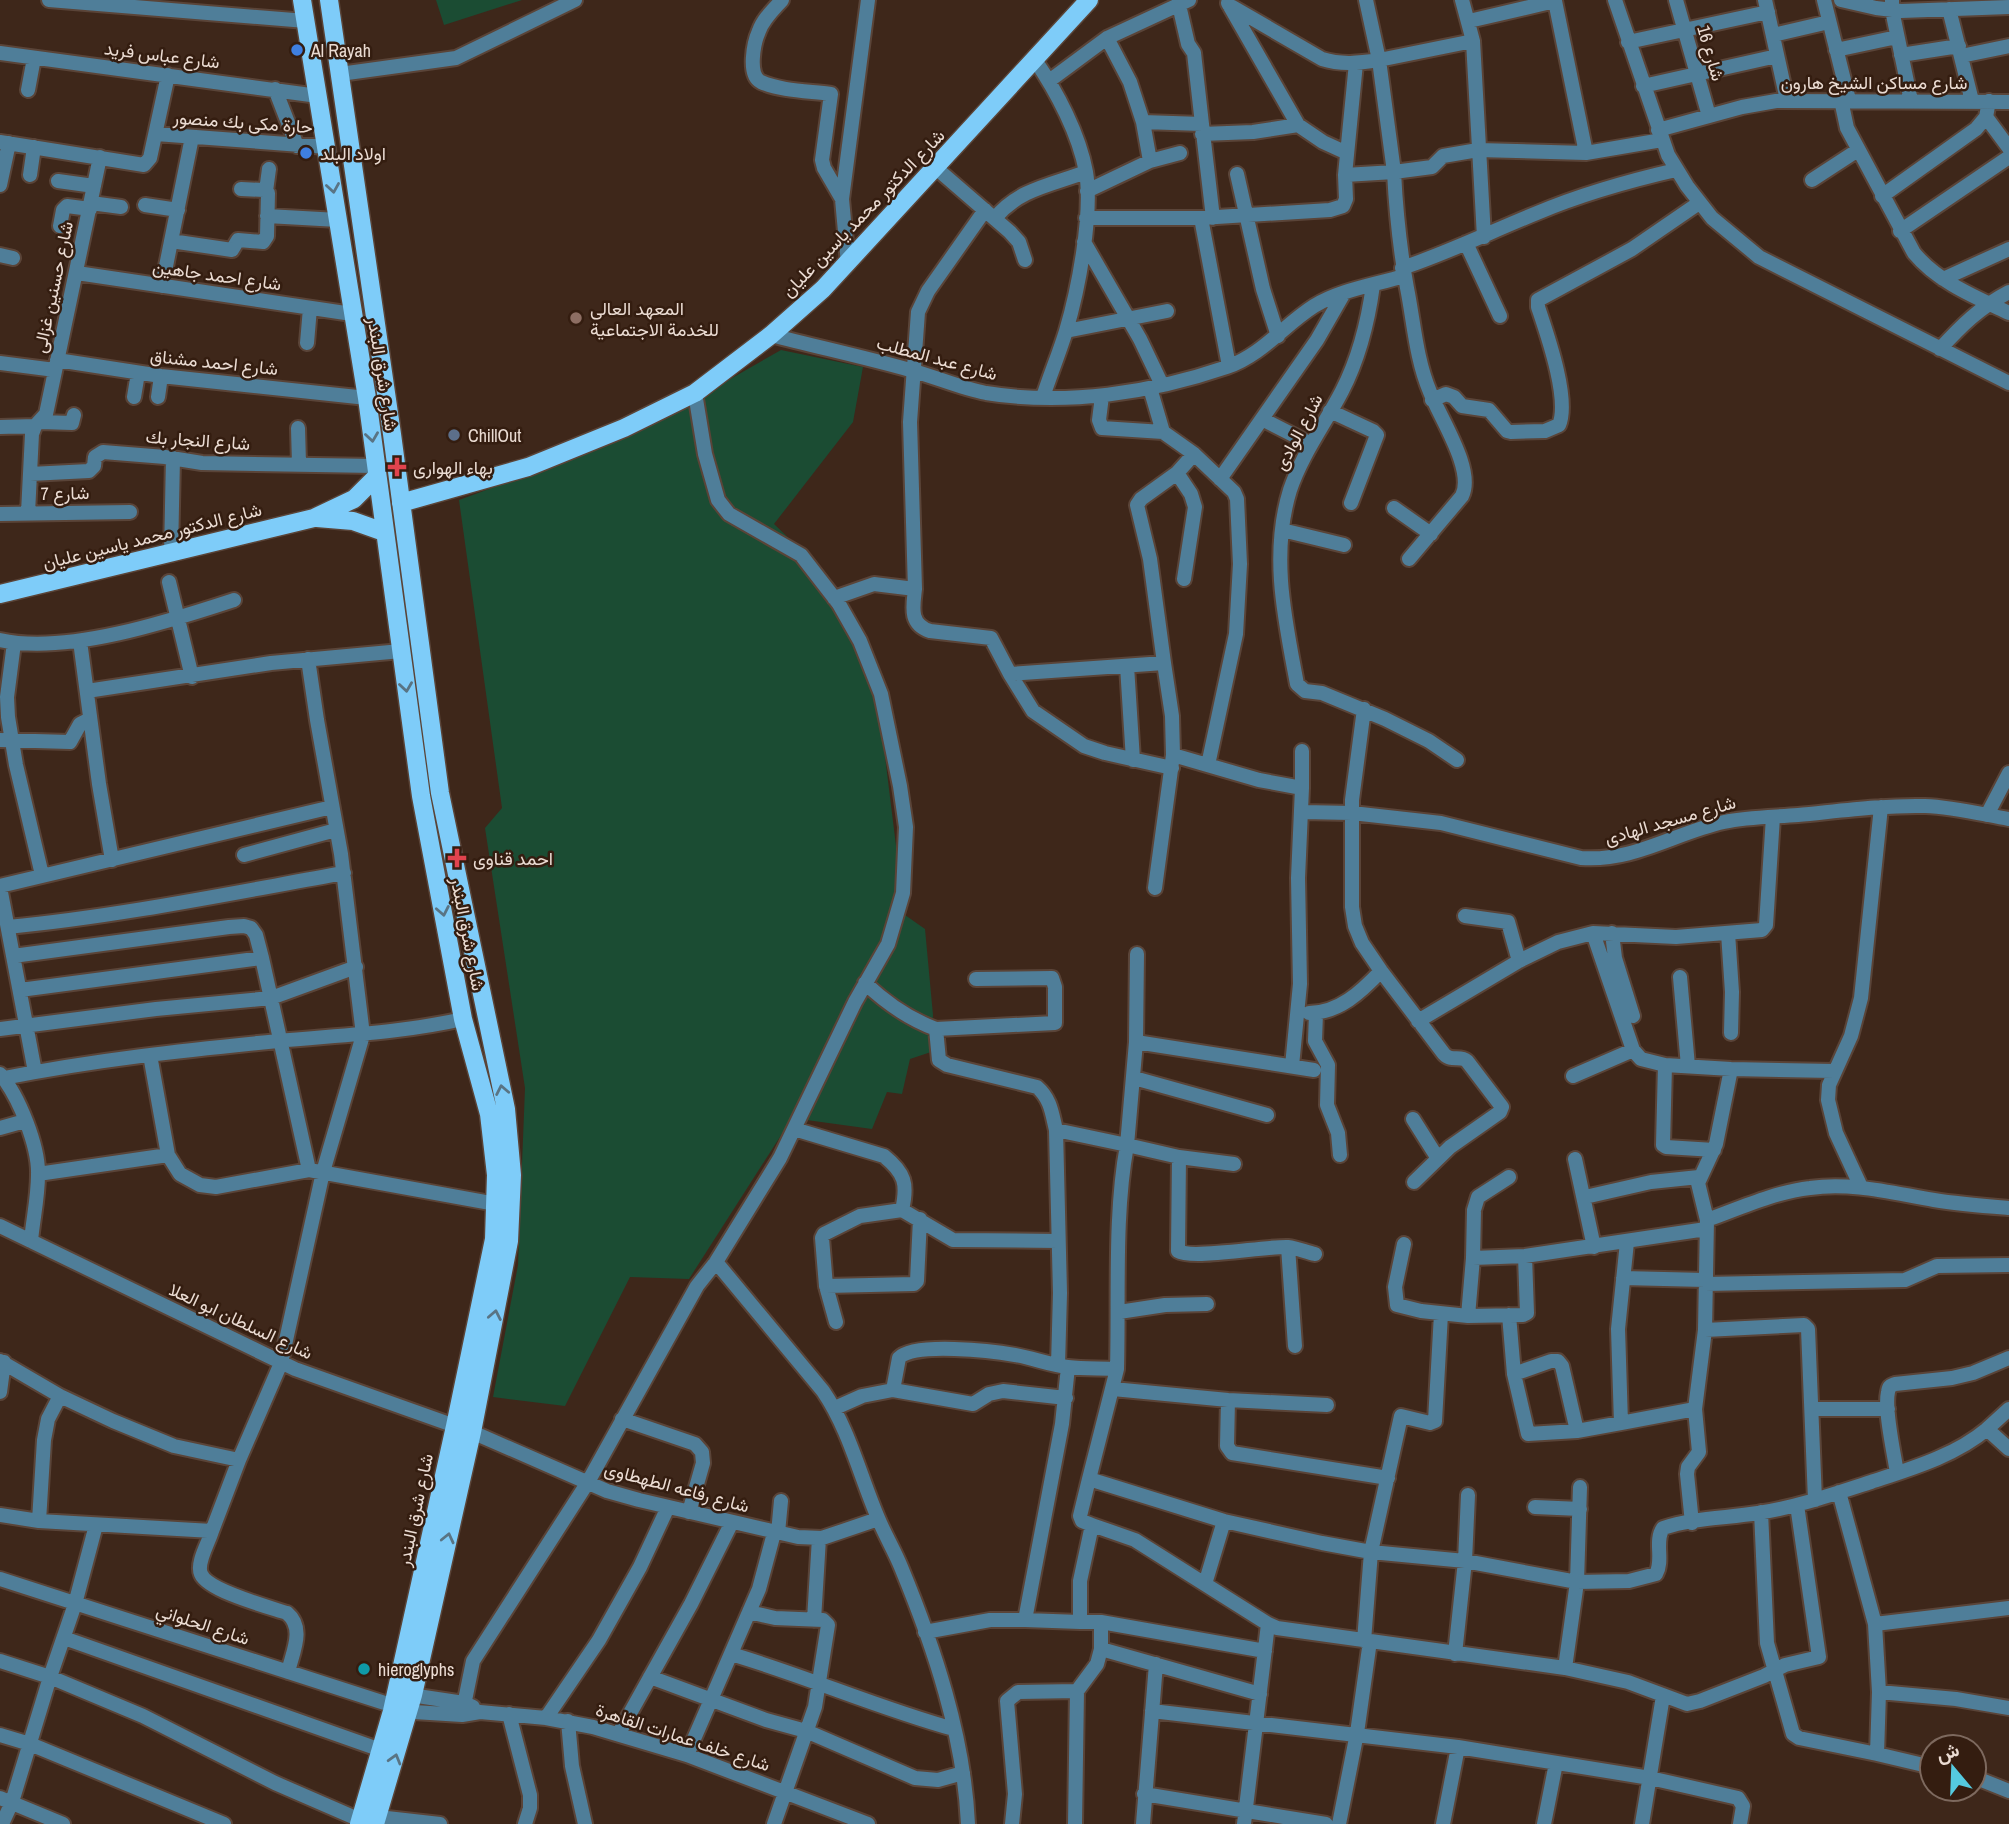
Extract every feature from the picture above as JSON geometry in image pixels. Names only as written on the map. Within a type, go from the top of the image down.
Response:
[{"type":"main road","name":"شارع شرق البندر","points":[[302,0],[366,398],[421,796],[463,1019],[489,1114],[496,1175],[494,1238],[401,1703],[381,1750],[368,1821]]},
{"type":"main road","name":"شارع شرق البندر","points":[[329,0],[440,793],[506,1109],[512,1208],[509,1241],[472,1432],[368,1821]]},
{"type":"main road","name":"شارع الدكتور محمد ياسين عليان","points":[[401,503],[528,467],[624,428],[695,393],[771,335],[848,264],[1035,61],[1080,4]]},
{"type":"main road","name":"شارع الدكتور محمد ياسين عليان","points":[[0,594],[314,518],[354,499],[376,471]]},
{"type":"main road","name":"شارع الدكتور محمد ياسين عليان","points":[[314,518],[353,521],[384,532]]},
{"type":"main road","points":[[463,1019],[476,1014],[485,1016]]},
{"type":"main road","points":[[470,1048],[480,1049],[491,1041]]},
{"type":"street","points":[[49,0],[166,5],[230,16],[306,21]]},
{"type":"street","points":[[230,16],[232,0]]},
{"type":"street","points":[[340,74],[456,58],[575,0]]},
{"type":"street","points":[[782,0],[759,30],[752,70],[754,77],[760,82],[778,86],[856,97]]},
{"type":"street","points":[[848,264],[842,199],[868,0]]},
{"type":"street","points":[[1366,0],[1379,60],[1394,172],[1403,272],[1423,375],[1461,463],[1466,481],[1462,496],[1409,559]]},
{"type":"street","points":[[1462,0],[1473,41],[1484,237]]},
{"type":"street","points":[[1469,21],[1556,0],[1586,152]]},
{"type":"street","points":[[1615,0],[1660,135],[1676,170],[1699,203],[1727,232],[1759,257],[2009,383]]},
{"type":"street","name":"شارع 16","points":[[1676,0],[1709,116]]},
{"type":"street","points":[[1824,0],[1845,100],[1845,121],[1900,231],[1922,263],[1943,279],[2009,313]]},
{"type":"street","points":[[1841,0],[1949,9],[2009,7]]},
{"type":"street","points":[[1049,81],[1107,38],[1184,2],[1188,44],[1194,53],[1207,218],[1229,366]]},
{"type":"street","points":[[1227,2],[1322,59],[1333,62],[1379,60],[1473,41]]},
{"type":"street","points":[[1227,2],[1298,125],[1323,142],[1347,153]]},
{"type":"street","points":[[1892,5],[1911,101]]},
{"type":"street","points":[[1628,42],[1685,30],[1766,6],[1787,100]]},
{"type":"street","points":[[1949,9],[1972,101]]},
{"type":"street","points":[[1773,35],[1829,22]]},
{"type":"street","points":[[1836,50],[1897,37]]},
{"type":"street","points":[[1107,38],[1130,82],[1143,122],[1150,161]]},
{"type":"street","points":[[1901,55],[2009,46]]},
{"type":"street","name":"شارع عباس فريد","points":[[0,53],[318,96]]},
{"type":"street","points":[[1643,86],[1777,57]]},
{"type":"street","points":[[28,90],[34,58]]},
{"type":"street","points":[[1035,61],[1049,81],[1077,142],[1086,172],[1087,191],[1084,241],[1066,331],[1043,397]]},
{"type":"street","points":[[1086,218],[1207,218],[1343,206],[1346,200],[1345,175],[1356,63]]},
{"type":"street","points":[[0,185],[4,142],[144,165],[150,159],[169,75]]},
{"type":"street","points":[[275,89],[297,146]]},
{"type":"street","points":[[831,94],[822,160],[842,199]]},
{"type":"street","name":"شارع مساكن الشيخ هارون","points":[[1345,175],[1432,167],[1443,156],[1478,150],[1586,152],[1660,135],[1709,116],[1753,104],[1787,100],[2009,102]]},
{"type":"street","points":[[1882,195],[1976,129],[1986,117],[1989,101]]},
{"type":"street","points":[[1986,117],[2009,148]]},
{"type":"street","points":[[1143,122],[1253,132],[1298,125]]},
{"type":"street","name":"حارة مكى بك منصور","points":[[156,134],[327,147]]},
{"type":"street","points":[[162,286],[192,137]]},
{"type":"street","points":[[30,175],[34,147]]},
{"type":"street","points":[[1812,180],[1858,150]]},
{"type":"street","points":[[1087,191],[1150,161],[1180,153]]},
{"type":"street","points":[[1900,231],[2009,157]]},
{"type":"street","name":"شارع حسنين غزالى","points":[[38,424],[46,414],[100,158]]},
{"type":"street","points":[[936,168],[1015,236],[1026,260]]},
{"type":"street","points":[[171,241],[232,250],[238,240],[263,242],[267,236],[266,191],[269,169]]},
{"type":"street","name":"شارع عبد المطلب","points":[[771,335],[989,393],[1043,397],[1102,396],[1156,386],[1229,366],[1278,336],[1314,306],[1344,293],[1373,285],[1537,212],[1591,192],[1676,170]]},
{"type":"street","points":[[1086,172],[1019,196],[990,214],[921,303],[910,422],[915,621],[921,628],[930,631],[991,638],[1033,711],[1084,746],[1133,760],[1208,765],[1259,780],[1303,788]]},
{"type":"street","points":[[1237,174],[1263,289],[1278,336]]},
{"type":"street","points":[[58,181],[94,186]]},
{"type":"street","points":[[241,189],[266,191]]},
{"type":"street","points":[[1433,400],[1450,395],[1462,406],[1489,410],[1511,432],[1545,431],[1559,425],[1563,417],[1561,401],[1553,354],[1538,300],[1632,248],[1699,203]]},
{"type":"street","points":[[145,205],[178,210]]},
{"type":"street","points":[[60,226],[63,210],[67,206],[121,207]]},
{"type":"street","points":[[267,216],[338,220]]},
{"type":"street","points":[[1084,241],[1140,339],[1156,386],[1163,432]]},
{"type":"street","points":[[1466,243],[1500,317]]},
{"type":"street","points":[[1943,279],[2009,249]]},
{"type":"street","name":"شارع احمد جاهين","points":[[77,273],[352,314]]},
{"type":"street","name":"شارع الوادى","points":[[1364,709],[1322,693],[1305,691],[1297,684],[1284,619],[1280,567],[1282,530],[1291,489],[1311,444],[1353,366],[1369,312],[1373,285]]},
{"type":"street","points":[[1940,349],[1971,316],[2009,292]]},
{"type":"street","points":[[1220,479],[1317,341],[1344,293]]},
{"type":"street","points":[[307,343],[310,308]]},
{"type":"street","points":[[1066,331],[1167,311]]},
{"type":"street","name":"شارع احمد مشناق","points":[[0,363],[56,365],[366,398]]},
{"type":"street","points":[[134,397],[138,373]]},
{"type":"street","points":[[158,397],[161,376]]},
{"type":"street","points":[[463,1709],[473,1661],[588,1482],[697,1286],[716,1262],[780,1158],[865,983],[888,944],[903,892],[906,827],[900,786],[881,694],[860,641],[834,598],[801,555],[730,514],[718,500],[705,454],[695,393]]},
{"type":"street","points":[[1102,396],[1099,420],[1101,428],[1163,432],[1194,454],[1234,492],[1237,499],[1240,601],[1228,680],[1208,765]]},
{"type":"street","points":[[1330,411],[1377,435],[1351,503]]},
{"type":"street","points":[[0,427],[72,422],[74,415]]},
{"type":"street","points":[[1262,419],[1311,444]]},
{"type":"street","points":[[28,513],[32,434],[38,424]]},
{"type":"street","points":[[298,428],[299,464]]},
{"type":"street","name":"شارع النجار بك","points":[[30,474],[89,471],[94,466],[95,457],[100,453],[173,458],[202,463],[299,464],[376,471]]},
{"type":"street","points":[[1155,888],[1172,762],[1172,716],[1150,559],[1136,509],[1141,499],[1177,473],[1194,454]]},
{"type":"street","points":[[171,554],[173,458]]},
{"type":"street","points":[[1177,473],[1191,494],[1195,507],[1184,579]]},
{"type":"street","points":[[1394,508],[1431,534]]},
{"type":"street","name":"شارع 7","points":[[0,513],[130,512]]},
{"type":"street","points":[[1282,530],[1344,545]]},
{"type":"street","points":[[169,582],[192,677]]},
{"type":"street","points":[[834,598],[874,584],[915,589]]},
{"type":"street","points":[[42,875],[5,740],[7,642],[80,641],[178,618],[234,600]]},
{"type":"street","points":[[80,641],[112,860]]},
{"type":"street","points":[[87,691],[308,659],[401,651]]},
{"type":"street","points":[[288,1672],[298,1629],[295,1620],[287,1613],[211,1585],[201,1575],[200,1565],[239,1460],[281,1363],[316,1171],[363,1035],[344,873],[308,659]]},
{"type":"street","points":[[1010,674],[1164,663]]},
{"type":"street","points":[[1127,666],[1133,760]]},
{"type":"street","points":[[1414,1182],[1437,1157],[1500,1112],[1502,1107],[1467,1060],[1446,1056],[1362,943],[1353,917],[1352,813],[1364,709],[1429,741],[1457,760]]},
{"type":"street","points":[[5,740],[70,742],[80,724],[90,719]]},
{"type":"street","points":[[1292,1066],[1301,945],[1298,878],[1303,813],[1302,751]]},
{"type":"street","points":[[1987,815],[2009,773]]},
{"type":"street","name":"شارع مسجد الهادى","points":[[1303,813],[1352,813],[1441,823],[1581,858],[1599,859],[1634,853],[1714,824],[1737,819],[1926,806],[2009,819]]},
{"type":"street","points":[[35,1072],[0,886],[332,807]]},
{"type":"street","points":[[1861,1187],[1830,1115],[1828,1100],[1829,1085],[1851,1036],[1861,998],[1881,807]]},
{"type":"street","points":[[1418,1021],[1519,961],[1558,942],[1593,933],[1676,937],[1762,930],[1766,925],[1773,817]]},
{"type":"street","points":[[244,855],[336,830]]},
{"type":"street","points":[[8,927],[167,906],[344,873]]},
{"type":"street","points":[[1465,916],[1508,922],[1519,961]]},
{"type":"street","points":[[0,968],[14,961],[244,926],[251,928],[256,935],[280,1041],[316,1171]]},
{"type":"street","points":[[1593,933],[1633,1051],[1641,1059],[1665,1065],[1834,1071]]},
{"type":"street","points":[[1612,933],[1615,958],[1633,1016]]},
{"type":"street","points":[[1728,933],[1732,992],[1731,1033]]},
{"type":"street","points":[[1138,954],[1134,1078],[1122,1173],[1116,1369],[1080,1516],[1082,1521],[1135,1540],[1268,1624],[1287,1630],[1565,1668],[1628,1682],[1687,1704],[1785,1665],[1816,1659],[1820,1654],[1797,1505]]},
{"type":"street","points":[[20,990],[262,958]]},
{"type":"street","points":[[0,1029],[156,1009],[271,999],[356,967]]},
{"type":"street","points":[[1297,1011],[1316,1013],[1342,1005],[1381,971]]},
{"type":"street","points":[[1680,977],[1688,1042],[1688,1066]]},
{"type":"street","points":[[865,983],[884,1001],[919,1023],[936,1029],[1055,1023],[1055,986],[1052,978],[976,979]]},
{"type":"street","points":[[1316,1013],[1315,1041],[1328,1065],[1327,1105],[1338,1133],[1340,1155]]},
{"type":"street","points":[[31,1241],[38,1174],[26,1121],[2,1076],[150,1055],[280,1041],[391,1033],[463,1019]]},
{"type":"street","points":[[936,1029],[939,1060],[947,1065],[1037,1087],[1051,1107],[1056,1130],[1058,1241],[1066,1398],[1025,1620]]},
{"type":"street","points":[[1136,1042],[1314,1070]]},
{"type":"street","points":[[1573,1076],[1633,1051]]},
{"type":"street","points":[[150,1055],[168,1155],[180,1174],[200,1185],[216,1187],[316,1171],[496,1204]]},
{"type":"street","points":[[1665,1065],[1663,1145],[1714,1150]]},
{"type":"street","points":[[1692,1523],[1687,1474],[1688,1467],[1699,1452],[1695,1409],[1705,1330],[1707,1224],[1699,1177],[1714,1150],[1731,1069]]},
{"type":"street","points":[[1134,1078],[1267,1115]]},
{"type":"street","points":[[1413,1119],[1437,1157]]},
{"type":"street","points":[[0,1128],[26,1121]]},
{"type":"street","points":[[794,1129],[884,1156],[893,1163],[905,1185],[902,1210]]},
{"type":"street","points":[[1056,1130],[1179,1157],[1234,1164]]},
{"type":"street","points":[[38,1174],[168,1155]]},
{"type":"street","points":[[1179,1157],[1178,1251],[1192,1256],[1288,1247],[1315,1254]]},
{"type":"street","points":[[1576,1159],[1594,1247]]},
{"type":"street","points":[[1468,1316],[1474,1210],[1478,1197],[1509,1177]]},
{"type":"street","points":[[1585,1197],[1651,1182],[1699,1177]]},
{"type":"street","points":[[1473,1258],[1525,1256],[1627,1242],[1707,1224],[1783,1194],[1809,1188],[1861,1187],[1937,1201],[2009,1208]]},
{"type":"street","points":[[836,1322],[826,1286],[822,1244],[824,1234],[860,1216],[902,1210],[945,1236],[962,1242],[1058,1241]]},
{"type":"street","points":[[826,1286],[914,1284],[917,1280],[920,1219]]},
{"type":"street","name":"شارع السلطان ابو العلا","points":[[0,1226],[281,1363],[472,1432]]},
{"type":"street","points":[[1621,1423],[1618,1349],[1627,1242]]},
{"type":"street","points":[[1404,1244],[1395,1287],[1395,1302],[1401,1308],[1441,1314],[1523,1315],[1528,1311],[1525,1256]]},
{"type":"street","points":[[1288,1247],[1295,1346]]},
{"type":"street","points":[[716,1262],[824,1391],[835,1408],[925,1632],[954,1729],[963,1773],[968,1824]]},
{"type":"street","points":[[1623,1278],[1705,1282],[1905,1280],[1937,1266],[2009,1265]]},
{"type":"street","points":[[1119,1312],[1165,1305],[1207,1304]]},
{"type":"street","points":[[1339,1824],[1357,1733],[1367,1641],[1371,1552],[1401,1416],[1430,1423],[1435,1421],[1441,1314]]},
{"type":"street","points":[[1509,1315],[1514,1374],[1528,1434],[1577,1431],[1695,1409]]},
{"type":"street","points":[[1705,1330],[1806,1326],[1809,1332],[1815,1500]]},
{"type":"street","points":[[892,1390],[899,1358],[907,1352],[946,1349],[980,1351],[1017,1355],[1063,1366],[1116,1369]]},
{"type":"street","points":[[1897,1473],[1887,1390],[1895,1384],[1973,1373],[2009,1358]]},
{"type":"street","points":[[0,1392],[2,1361],[113,1422],[174,1446],[239,1460]]},
{"type":"street","points":[[1514,1374],[1558,1361],[1562,1366],[1577,1431]]},
{"type":"street","points":[[1113,1389],[1228,1400],[1327,1405]]},
{"type":"street","points":[[835,1408],[862,1395],[892,1390],[973,1404],[989,1394],[1003,1391],[1066,1398]]},
{"type":"street","points":[[39,1521],[44,1440],[48,1419],[60,1395]]},
{"type":"street","points":[[1228,1400],[1227,1446],[1232,1453],[1388,1478]]},
{"type":"street","points":[[1812,1409],[1888,1409]]},
{"type":"street","points":[[1089,1479],[1224,1521],[1322,1543],[1371,1552],[1465,1561],[1577,1582],[1629,1581],[1652,1576],[1657,1572],[1660,1566],[1660,1531],[1667,1527],[1797,1505],[1897,1473],[1962,1446],[2009,1409]]},
{"type":"street","points":[[622,1419],[695,1444],[702,1452],[702,1463],[689,1512]]},
{"type":"street","points":[[1986,1429],[2009,1449]]},
{"type":"street","name":"شارع رفاعه الطهطاوى","points":[[472,1432],[629,1497],[776,1533],[819,1538],[878,1520]]},
{"type":"street","points":[[1565,1668],[1577,1582],[1580,1486]]},
{"type":"street","points":[[1839,1492],[1875,1624],[1879,1692],[1877,1754]]},
{"type":"street","points":[[1455,1654],[1465,1561],[1468,1495]]},
{"type":"street","points":[[687,1755],[759,1590],[776,1533],[781,1501]]},
{"type":"street","points":[[546,1718],[599,1640],[640,1567],[668,1507]]},
{"type":"street","points":[[1535,1507],[1580,1509]]},
{"type":"street","points":[[1761,1513],[1768,1643],[1791,1731],[1795,1736],[1918,1764]]},
{"type":"street","points":[[0,1515],[39,1521],[212,1531]]},
{"type":"street","points":[[1205,1584],[1224,1521]]},
{"type":"street","points":[[619,1733],[691,1604],[732,1522]]},
{"type":"street","points":[[2,1824],[6,1800],[30,1744],[75,1604],[96,1525]]},
{"type":"street","points":[[1080,1622],[1080,1581],[1092,1525]]},
{"type":"street","points":[[814,1620],[819,1538]]},
{"type":"street","name":"شارع الحلواني","points":[[0,1579],[288,1672],[401,1703]]},
{"type":"street","points":[[1875,1624],[2009,1608]]},
{"type":"street","points":[[749,1612],[775,1618],[823,1620],[828,1625],[815,1707],[774,1824]]},
{"type":"street","points":[[925,1632],[990,1620],[1101,1622],[1265,1651]]},
{"type":"street","points":[[1075,1824],[1077,1691],[1093,1670],[1101,1649],[1101,1622]]},
{"type":"street","points":[[1246,1817],[1268,1624]]},
{"type":"street","points":[[64,1638],[381,1750]]},
{"type":"street","points":[[1101,1649],[1260,1694]]},
{"type":"street","points":[[731,1654],[820,1683],[902,1714],[954,1729]]},
{"type":"street","points":[[0,1661],[50,1677],[143,1716],[275,1783],[368,1821],[440,1824]]},
{"type":"street","points":[[1143,1824],[1156,1664]]},
{"type":"street","points":[[650,1677],[766,1720],[806,1731],[915,1778],[938,1780],[963,1773]]},
{"type":"street","points":[[1012,1824],[1015,1794],[1007,1701],[1011,1695],[1018,1692],[1077,1691]]},
{"type":"street","points":[[1879,1692],[1955,1699],[2009,1709]]},
{"type":"street","points":[[1642,1824],[1663,1696]]},
{"type":"street","name":"شارع خلف عمارات القاهرة","points":[[401,1703],[568,1721],[619,1733],[687,1755],[868,1824]]},
{"type":"street","points":[[1152,1711],[1357,1733],[1650,1778],[1734,1796],[1743,1806],[1740,1824]]},
{"type":"street","points":[[509,1714],[530,1795],[530,1808],[525,1824]]},
{"type":"street","points":[[568,1721],[572,1766],[585,1824]]},
{"type":"street","points":[[0,1735],[30,1744],[224,1824]]},
{"type":"street","points":[[1443,1824],[1458,1747]]},
{"type":"street","points":[[1544,1824],[1556,1763]]},
{"type":"street","points":[[1988,1783],[2009,1791]]},
{"type":"street","points":[[1144,1794],[1246,1817],[1326,1824]]},
{"type":"street","points":[[6,1800],[63,1824]]},
{"type":"green space","points":[[436,0],[522,0],[444,25]]},
{"type":"green space","points":[[781,350],[863,367],[853,422],[774,524],[798,547],[868,661],[882,732],[898,862],[895,908],[925,929],[933,1015],[931,1052],[910,1059],[902,1094],[887,1092],[872,1129],[792,1118],[689,1279],[630,1277],[565,1406],[493,1397],[518,1265],[525,1088],[485,828],[502,808],[459,500],[586,453],[704,394]]},
{"type":"place","name":"Al Rayah","points":[[297,50]]},
{"type":"place","name":"اولاد البلد","points":[[306,153]]},
{"type":"place","name":"المعهد العالى للخدمة الاجتماعية","points":[[576,318]]},
{"type":"place","name":"ChillOut","points":[[454,435]]},
{"type":"place","name":"بهاء الهوارى","points":[[397,467]]},
{"type":"place","name":"احمد قناوى","points":[[457,858]]},
{"type":"place","name":"hieroglyphs","points":[[364,1669]]}]
